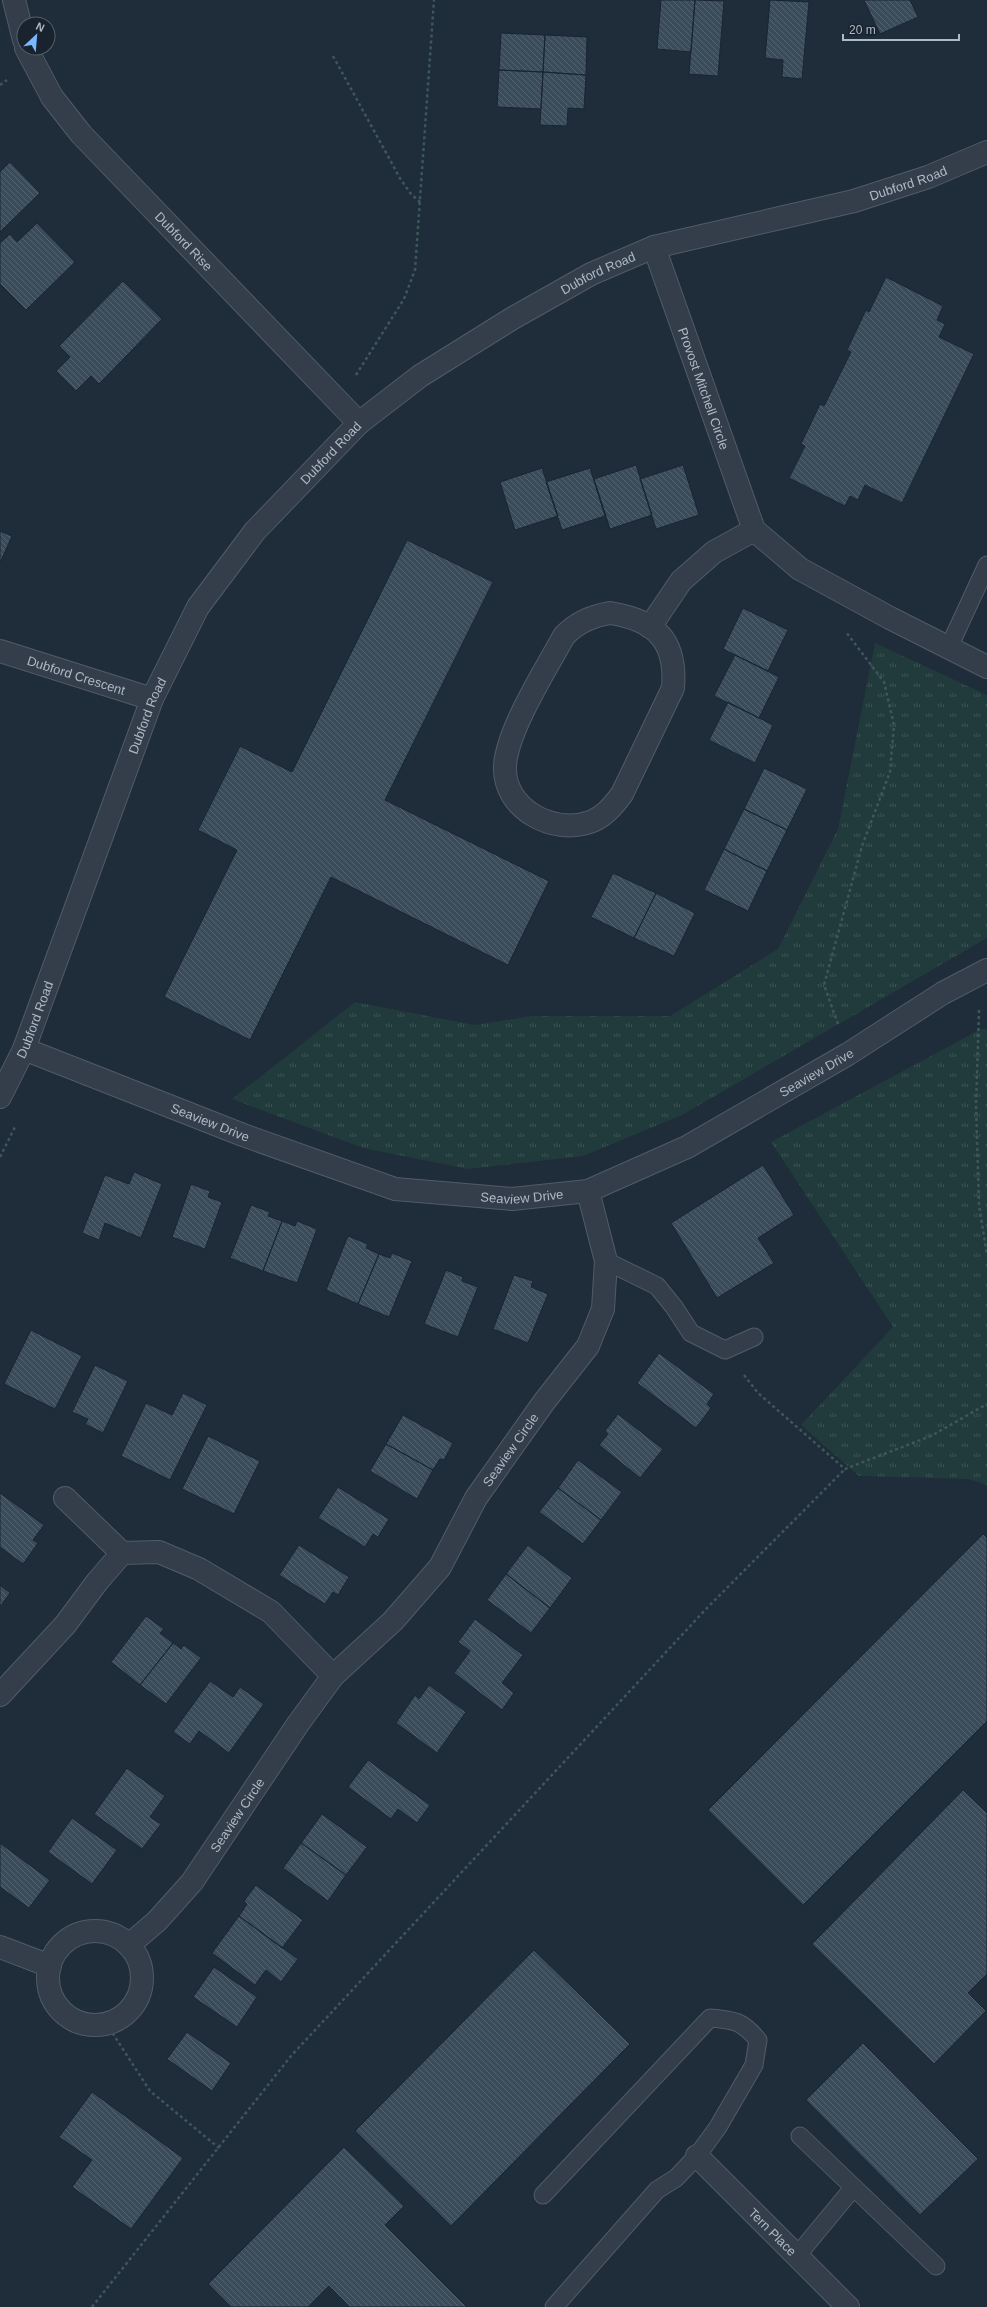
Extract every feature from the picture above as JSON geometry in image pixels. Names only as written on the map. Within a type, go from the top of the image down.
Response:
[{"type":"street","points":[[14,0],[18,16]]},
{"type":"street","name":"Dubford Rise","points":[[30,56],[52,97],[81,134],[338,400],[358,423]]},
{"type":"street","name":"Dubford Road","points":[[0,1097],[24,1049],[152,699],[198,607],[255,531],[358,423],[420,376],[513,318],[591,274],[654,247],[854,201],[928,177],[987,152]]},
{"type":"street","name":"Provost Mitchell Circle","points":[[654,247],[754,530]]},
{"type":"street","points":[[650,627],[681,581],[714,552],[754,530],[800,569],[854,600],[949,646],[987,667]]},
{"type":"street","points":[[610,613],[633,617],[650,627],[665,642],[672,657],[674,672],[673,688],[622,794],[605,814],[585,824],[559,826],[538,819],[526,811],[514,797],[507,781],[505,766],[511,738],[564,636],[591,616],[610,613]]},
{"type":"street","name":"Dubford Crescent","points":[[0,651],[152,699]]},
{"type":"street","name":"Seaview Drive","points":[[24,1049],[243,1135],[395,1188],[512,1199],[588,1191],[687,1147],[848,1054],[943,993],[984,972]]},
{"type":"street","name":"Seaview Circle","points":[[129,1945],[157,1921],[192,1882],[298,1724],[333,1676],[393,1621],[440,1567],[476,1498],[544,1402],[588,1346],[603,1309],[606,1261],[588,1191]]},
{"type":"street","points":[[65,1498],[122,1553],[159,1552],[199,1569],[271,1612],[333,1676]]},
{"type":"street","points":[[0,1694],[65,1625],[97,1582],[122,1553]]},
{"type":"street","points":[[90,1931],[105,1932],[118,1936],[129,1945],[141,1967],[143,1979],[141,1991],[136,2002],[118,2019],[106,2023],[82,2023],[70,2017],[59,2008],[52,1995],[48,1981],[50,1966],[55,1953],[64,1942],[76,1934],[90,1931]]},
{"type":"street","points":[[0,1947],[50,1966]]},
{"type":"street","name":"Tern Place","points":[[697,2156],[796,2257],[848,2307]]},
{"type":"lane","points":[[949,646],[987,565]]},
{"type":"lane","points":[[606,1261],[657,1286],[674,1306],[691,1333],[725,1350],[754,1337]]},
{"type":"lane","points":[[544,2195],[710,2018],[732,2020],[746,2027],[758,2040],[754,2065],[718,2127],[697,2156],[676,2178],[657,2190],[554,2307]]},
{"type":"lane","points":[[800,2136],[936,2266]]},
{"type":"lane","points":[[796,2257],[853,2188]]},
{"type":"path","points":[[338,400],[404,299],[415,270],[434,0]]},
{"type":"path","points":[[333,56],[401,180],[411,194],[420,202]]},
{"type":"path","points":[[848,1054],[824,985],[862,846],[890,772],[894,725],[884,682],[842,626],[854,600]]},
{"type":"path","points":[[984,972],[976,1105],[979,1205],[987,1255]]},
{"type":"path","points":[[0,1157],[18,1122]]},
{"type":"path","points":[[725,1350],[758,1393],[845,1469]]},
{"type":"path","points":[[92,2307],[297,2051],[706,1609],[845,1469],[931,1436],[987,1404]]},
{"type":"path","points":[[106,2023],[150,2091],[219,2148]]},
{"type":"green space","points":[[875,643],[987,695],[987,938],[682,1115],[583,1156],[468,1169],[363,1148],[232,1099],[355,1002],[475,1025],[531,1016],[670,1016],[778,949],[838,829]]},
{"type":"green space","points":[[981,1029],[987,1029],[987,1485],[968,1479],[859,1476],[801,1425],[893,1327],[771,1142]]},
{"type":"building","points":[[661,0],[695,0],[691,52],[657,49]]},
{"type":"building","points":[[695,0],[724,1],[718,76],[689,74]]},
{"type":"building","points":[[770,0],[809,2],[802,79],[782,77],[783,60],[765,58]]},
{"type":"building","points":[[864,0],[910,0],[918,17],[880,34]]},
{"type":"building","points":[[501,33],[545,35],[543,72],[499,70]]},
{"type":"building","points":[[545,35],[587,37],[586,75],[543,72]]},
{"type":"building","points":[[499,70],[543,72],[541,109],[497,107]]},
{"type":"building","points":[[543,72],[586,75],[584,109],[568,108],[567,126],[540,125]]},
{"type":"building","points":[[10,162],[40,193],[0,232],[0,172]]},
{"type":"building","points":[[37,223],[75,262],[26,310],[0,284],[0,243],[10,234],[17,242]]},
{"type":"building","points":[[886,277],[943,306],[937,320],[945,324],[939,337],[974,354],[902,503],[865,485],[858,500],[850,496],[845,506],[789,478],[805,446],[801,444],[820,404],[824,406],[851,352],[847,350],[866,310],[869,312]]},
{"type":"building","points":[[123,281],[162,319],[99,384],[91,376],[76,391],[56,371],[70,357],[59,346]]},
{"type":"building","points":[[636,465],[652,515],[610,529],[594,479]]},
{"type":"building","points":[[683,465],[699,515],[656,529],[640,479]]},
{"type":"building","points":[[542,468],[558,516],[515,530],[500,482]]},
{"type":"building","points":[[590,468],[605,516],[562,530],[546,482]]},
{"type":"building","points":[[0,531],[12,536],[0,563]]},
{"type":"building","points":[[407,540],[493,582],[385,800],[549,881],[508,965],[331,877],[250,1040],[164,997],[237,850],[198,830],[240,746],[292,772]]},
{"type":"building","points":[[743,608],[788,630],[768,671],[723,649]]},
{"type":"building","points":[[735,655],[779,677],[759,718],[714,696]]},
{"type":"building","points":[[728,702],[773,725],[755,763],[709,740]]},
{"type":"building","points":[[764,768],[807,789],[787,830],[744,809]]},
{"type":"building","points":[[744,809],[787,830],[767,871],[724,849]]},
{"type":"building","points":[[724,849],[767,871],[748,911],[704,890]]},
{"type":"building","points":[[613,873],[656,893],[634,938],[591,917]]},
{"type":"building","points":[[656,893],[695,913],[674,956],[634,938]]},
{"type":"building","points":[[763,1165],[794,1215],[758,1238],[774,1263],[717,1298],[671,1223]]},
{"type":"building","points":[[134,1172],[162,1184],[141,1238],[105,1223],[99,1240],[82,1233],[105,1175],[129,1184]]},
{"type":"building","points":[[191,1184],[210,1191],[208,1197],[222,1202],[205,1249],[172,1237]]},
{"type":"building","points":[[251,1205],[270,1212],[268,1216],[282,1221],[263,1271],[230,1258]]},
{"type":"building","points":[[282,1221],[295,1226],[297,1221],[317,1229],[297,1283],[263,1271]]},
{"type":"building","points":[[348,1236],[368,1244],[366,1248],[379,1254],[358,1304],[326,1290]]},
{"type":"building","points":[[392,1253],[412,1261],[389,1317],[358,1304],[379,1254],[390,1258]]},
{"type":"building","points":[[446,1270],[463,1277],[462,1281],[478,1287],[458,1337],[424,1324]]},
{"type":"building","points":[[514,1275],[533,1281],[531,1287],[548,1294],[528,1343],[493,1329]]},
{"type":"building","points":[[31,1330],[82,1356],[55,1409],[4,1384]]},
{"type":"building","points":[[659,1353],[714,1394],[707,1404],[711,1408],[696,1428],[637,1383]]},
{"type":"building","points":[[95,1365],[128,1381],[103,1433],[85,1424],[88,1419],[72,1412]]},
{"type":"building","points":[[183,1393],[207,1405],[170,1480],[121,1456],[146,1403],[172,1415]]},
{"type":"building","points":[[618,1414],[663,1449],[640,1478],[599,1445],[608,1434],[605,1431]]},
{"type":"building","points":[[403,1415],[453,1443],[444,1460],[440,1459],[433,1470],[386,1444]]},
{"type":"building","points":[[208,1436],[260,1461],[234,1514],[182,1489]]},
{"type":"building","points":[[386,1444],[433,1470],[417,1499],[370,1471]]},
{"type":"building","points":[[578,1460],[622,1492],[601,1520],[558,1488]]},
{"type":"building","points":[[338,1487],[389,1519],[378,1537],[373,1534],[365,1547],[318,1518]]},
{"type":"building","points":[[558,1488],[601,1520],[583,1544],[539,1512]]},
{"type":"building","points":[[0,1493],[44,1525],[33,1540],[38,1543],[23,1564],[0,1547]]},
{"type":"building","points":[[983,1534],[987,1538],[987,1721],[803,1905],[708,1810]]},
{"type":"building","points":[[299,1545],[349,1577],[338,1595],[333,1592],[325,1604],[279,1575]]},
{"type":"building","points":[[528,1545],[572,1578],[550,1608],[506,1574]]},
{"type":"building","points":[[506,1574],[550,1608],[531,1633],[487,1600]]},
{"type":"building","points":[[0,1585],[10,1593],[0,1607]]},
{"type":"building","points":[[146,1616],[164,1629],[160,1633],[173,1643],[140,1685],[111,1662]]},
{"type":"building","points":[[475,1619],[523,1655],[502,1683],[514,1693],[502,1710],[454,1673],[470,1651],[458,1642]]},
{"type":"building","points":[[173,1643],[181,1649],[184,1645],[201,1658],[166,1704],[140,1685]]},
{"type":"building","points":[[210,1681],[233,1697],[240,1687],[264,1704],[229,1753],[199,1731],[190,1744],[173,1732]]},
{"type":"building","points":[[429,1685],[466,1712],[437,1753],[396,1723],[415,1695],[419,1699]]},
{"type":"building","points":[[368,1760],[430,1805],[417,1823],[398,1809],[391,1819],[348,1787]]},
{"type":"building","points":[[127,1768],[165,1796],[150,1817],[161,1824],[142,1849],[94,1814]]},
{"type":"building","points":[[963,1790],[987,1813],[987,1974],[968,1993],[986,2011],[934,2064],[812,1944]]},
{"type":"building","points":[[322,1814],[367,1847],[346,1875],[301,1843]]},
{"type":"building","points":[[72,1818],[117,1850],[92,1884],[48,1852]]},
{"type":"building","points":[[0,1843],[50,1880],[29,1908],[0,1887]]},
{"type":"building","points":[[301,1843],[346,1875],[328,1901],[283,1868]]},
{"type":"building","points":[[256,1885],[303,1920],[282,1948],[239,1916],[247,1904],[244,1901]]},
{"type":"building","points":[[239,1916],[298,1959],[281,1982],[266,1970],[255,1985],[212,1953]]},
{"type":"building","points":[[534,1950],[630,2044],[451,2226],[355,2131]]},
{"type":"building","points":[[214,1967],[257,1997],[237,2027],[193,1997]]},
{"type":"building","points":[[187,2032],[231,2063],[212,2091],[167,2059]]},
{"type":"building","points":[[863,2043],[978,2159],[920,2215],[806,2100]]},
{"type":"building","points":[[92,2092],[183,2158],[131,2229],[72,2187],[92,2160],[59,2137]]},
{"type":"building","points":[[344,2147],[404,2206],[385,2225],[467,2307],[350,2307],[329,2286],[308,2307],[231,2307],[208,2284]]}]
